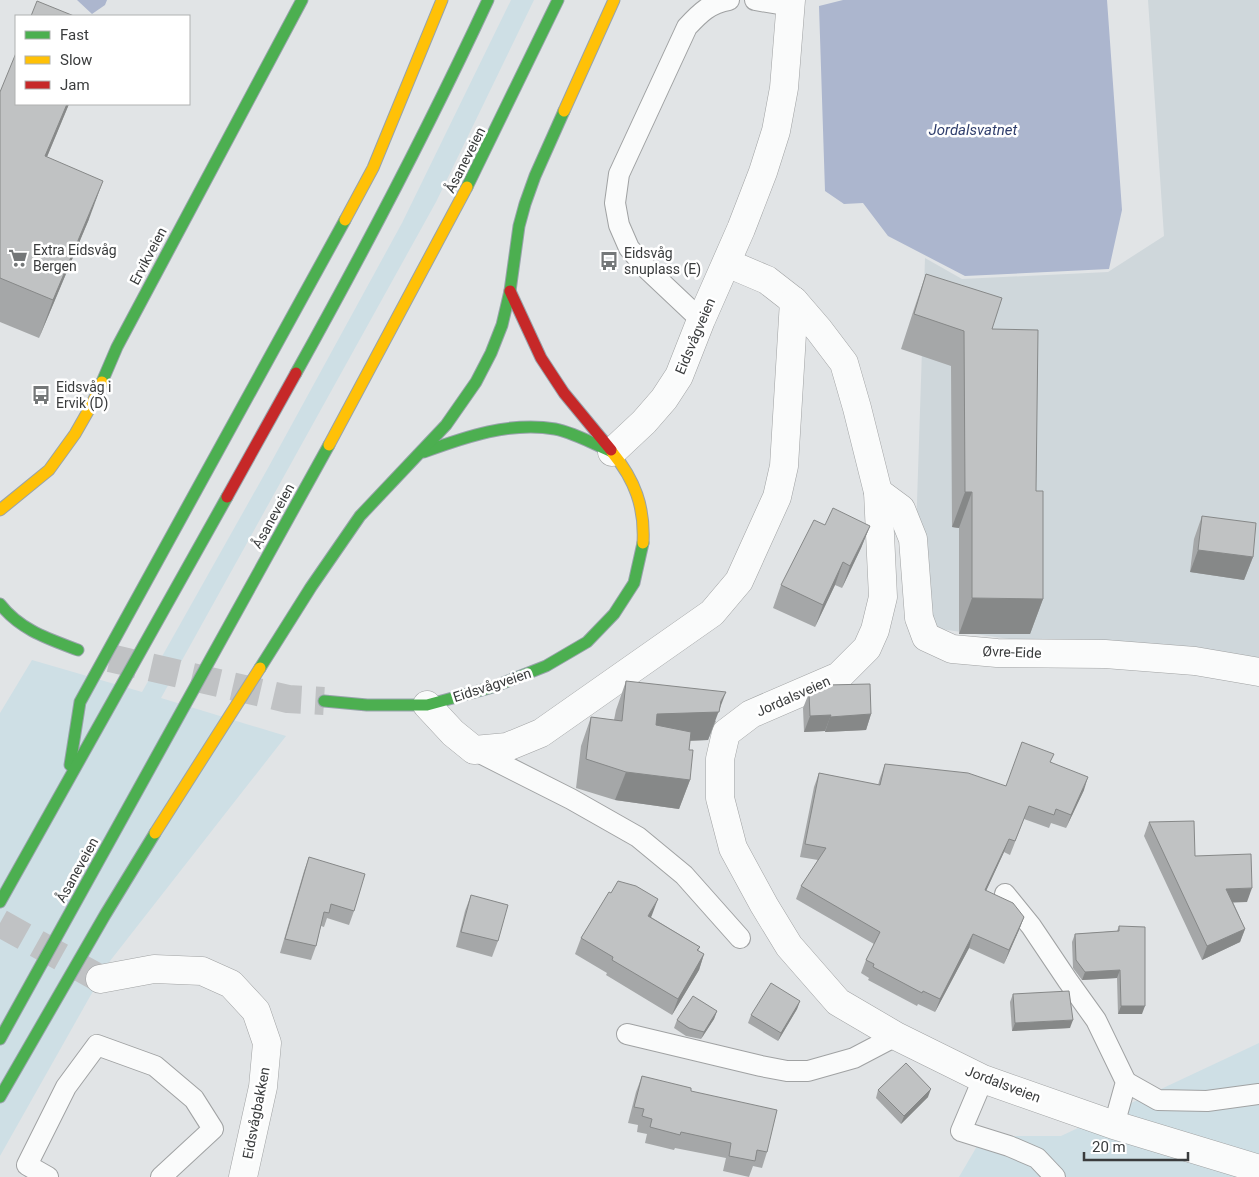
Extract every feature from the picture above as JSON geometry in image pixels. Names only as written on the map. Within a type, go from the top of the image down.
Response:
[{"type":"main road","name":"Ervikveien","points":[[0,510],[49,470],[75,434],[91,406],[116,347],[302,0]]},
{"type":"main road","points":[[67,783],[80,702],[372,168],[442,0]]},
{"type":"main road","points":[[0,902],[342,290],[397,187],[460,62],[488,0]]},
{"type":"main road","name":"Åsaneveien","points":[[0,1039],[377,358],[464,196],[558,0]]},
{"type":"main road","points":[[0,1097],[115,898],[171,806],[311,587],[360,516],[446,425],[476,382],[495,344],[502,325],[510,291],[515,246],[525,204],[535,176],[614,0]]},
{"type":"main road","points":[[510,291],[541,358],[564,393],[612,452]]},
{"type":"main road","points":[[418,454],[492,431],[529,427],[555,429],[612,452]]},
{"type":"main road","name":"Eidsvågveien","points":[[324,701],[367,705],[427,705],[492,687],[546,666],[587,642],[614,614],[634,583],[644,541],[639,497],[624,468],[612,452]]},
{"type":"main road","points":[[0,604],[4,611],[33,633],[78,650]]},
{"type":"street","name":"Eidsvågveien","points":[[612,452],[644,422],[664,399],[679,376],[700,320],[727,263],[763,172],[776,131],[784,88],[791,3]]},
{"type":"street","name":"Jordalsveien","points":[[727,263],[767,280],[794,301],[844,363],[878,492],[883,597],[875,630],[866,648],[839,676],[751,714],[726,733],[720,759],[720,798],[733,848],[764,905],[789,946],[838,1002],[896,1036],[983,1079],[1114,1124],[1259,1169]]},
{"type":"street","points":[[427,705],[453,733],[474,750],[507,747],[541,733],[712,613],[739,581],[777,497],[784,466],[794,301]]},
{"type":"street","name":"Øvre-Eide","points":[[878,492],[902,509],[913,539],[919,618],[926,637],[952,649],[997,653],[1114,654],[1195,661],[1259,672]]},
{"type":"street","name":"Eidsvågbakken","points":[[100,979],[154,970],[202,971],[231,984],[256,1011],[267,1044],[263,1088],[243,1177]]},
{"type":"lane","points":[[700,320],[648,270],[629,248],[619,225],[616,203],[619,174],[687,27],[704,9],[718,2],[729,0]]},
{"type":"lane","points":[[755,0],[791,3]]},
{"type":"lane","points":[[474,750],[638,836],[684,875],[740,938]]},
{"type":"lane","points":[[1005,894],[1031,926],[1096,1020],[1126,1082],[1158,1100],[1207,1101],[1259,1094]]},
{"type":"lane","points":[[627,1034],[786,1071],[808,1071],[854,1058],[896,1036]]},
{"type":"lane","points":[[48,1177],[27,1165],[66,1088],[97,1045],[156,1066],[194,1099],[213,1128],[161,1177]]},
{"type":"lane","points":[[983,1079],[961,1131],[1009,1146],[1037,1158],[1055,1177]]},
{"type":"lane","points":[[1114,1124],[1126,1082]]},
{"type":"shaded area","points":[[511,0],[534,0],[436,202],[161,698],[286,736],[110,961],[0,1156],[0,713],[32,660],[142,692],[268,468],[402,223]]},
{"type":"shaded area","points":[[1148,0],[1259,0],[1259,675],[913,625],[925,258],[962,279],[1108,272],[1164,236]]},
{"type":"shaded area","points":[[1259,1043],[1259,1177],[959,1177],[983,1136],[1061,1136]]},
{"type":"water","points":[[77,0],[107,0],[105,5],[92,14]]},
{"type":"water","name":"Jordalsvatnet","points":[[843,0],[1107,0],[1122,210],[1109,269],[965,276],[888,236],[863,203],[844,204],[825,191],[819,6]]},
{"type":"building","points":[[37,1],[72,15],[31,15]]},
{"type":"building","points":[[15,55],[15,105],[67,105],[45,156],[103,181],[53,300],[0,278],[0,92]]},
{"type":"building","points":[[926,274],[1002,298],[992,329],[1038,330],[1036,491],[1043,491],[1043,599],[972,598],[972,492],[965,492],[964,331],[914,314]]},
{"type":"building","points":[[833,508],[870,526],[850,566],[843,562],[823,605],[781,585],[814,520],[825,525]]},
{"type":"building","points":[[1202,516],[1256,523],[1253,557],[1198,550]]},
{"type":"building","points":[[626,681],[726,692],[721,701],[719,712],[657,714],[656,725],[691,732],[689,750],[693,750],[690,780],[626,772],[586,759],[591,717],[622,721]]},
{"type":"building","points":[[870,684],[871,714],[830,717],[831,715],[810,716],[809,693],[827,685]]},
{"type":"building","points":[[1022,742],[1054,754],[1050,762],[1088,777],[1071,815],[1056,809],[1054,815],[1029,806],[1015,841],[1009,839],[985,890],[1013,903],[1024,917],[1009,950],[973,934],[940,999],[923,991],[922,993],[873,967],[874,964],[866,960],[880,932],[801,886],[826,848],[805,844],[819,773],[880,785],[885,764],[968,773],[1006,786]]},
{"type":"building","points":[[1194,821],[1195,856],[1251,854],[1252,888],[1226,889],[1245,929],[1207,946],[1149,822]]},
{"type":"building","points":[[309,857],[365,874],[354,911],[331,904],[329,913],[324,912],[316,946],[285,939]]},
{"type":"building","points":[[618,881],[636,886],[658,899],[648,916],[700,947],[697,950],[704,954],[678,999],[612,960],[613,957],[581,938],[609,892],[611,893]]},
{"type":"building","points":[[471,895],[508,905],[498,941],[461,932]]},
{"type":"building","points":[[1119,926],[1145,927],[1145,1006],[1121,1006],[1120,970],[1085,972],[1076,960],[1075,934],[1119,931]]},
{"type":"building","points":[[771,983],[800,1001],[781,1033],[751,1015]]},
{"type":"building","points":[[1069,991],[1073,1020],[1015,1023],[1013,994]]},
{"type":"building","points":[[693,996],[717,1011],[704,1032],[689,1028],[677,1020]]},
{"type":"building","points":[[906,1063],[931,1089],[904,1116],[878,1090]]},
{"type":"building","points":[[642,1076],[691,1088],[691,1091],[777,1110],[767,1152],[757,1150],[755,1161],[729,1156],[731,1143],[681,1132],[680,1135],[650,1127],[652,1119],[642,1116],[644,1109],[634,1107]]},
{"type":"tunnel","points":[[110,658],[288,699],[324,701]]},
{"type":"tunnel","points":[[0,923],[97,977]]},
{"type":"traffic: fast","points":[[102,382],[117,347],[302,0]]},
{"type":"traffic: fast","points":[[296,373],[443,95],[488,0]]},
{"type":"traffic: fast","points":[[467,187],[558,0]]},
{"type":"traffic: fast","points":[[260,668],[311,587],[360,516],[446,425],[476,382],[491,353],[502,325],[510,291],[519,226],[525,204],[535,176],[564,111]]},
{"type":"traffic: fast","points":[[70,765],[80,702],[345,220]]},
{"type":"traffic: fast","points":[[424,452],[472,436],[522,427],[555,429],[570,433],[612,452]]},
{"type":"traffic: fast","points":[[0,1039],[329,445]]},
{"type":"traffic: fast","points":[[0,902],[227,497]]},
{"type":"traffic: fast","points":[[324,701],[367,705],[427,705],[493,687],[546,666],[587,642],[614,614],[634,583],[643,543]]},
{"type":"traffic: fast","points":[[0,604],[17,621],[36,633],[78,650]]},
{"type":"traffic: fast","points":[[0,1097],[105,915],[155,833]]},
{"type":"traffic: slow","points":[[345,220],[373,168],[442,0]]},
{"type":"traffic: slow","points":[[564,111],[614,0]]},
{"type":"traffic: slow","points":[[329,445],[467,187]]},
{"type":"traffic: slow","points":[[0,510],[49,470],[75,434],[102,382]]},
{"type":"traffic: slow","points":[[612,452],[627,473],[637,494],[642,518],[643,543]]},
{"type":"traffic: slow","points":[[155,833],[260,668]]},
{"type":"traffic: jam","points":[[510,291],[541,358],[564,393],[611,450]]},
{"type":"traffic: jam","points":[[227,497],[296,373]]},
{"type":"place","name":"Extra Eidsvåg Bergen","points":[[18,258]]},
{"type":"place","name":"Eidsvåg snuplass (E)","points":[[609,261]]},
{"type":"place","name":"Eidsvåg i Ervik (D)","points":[[41,395]]}]
